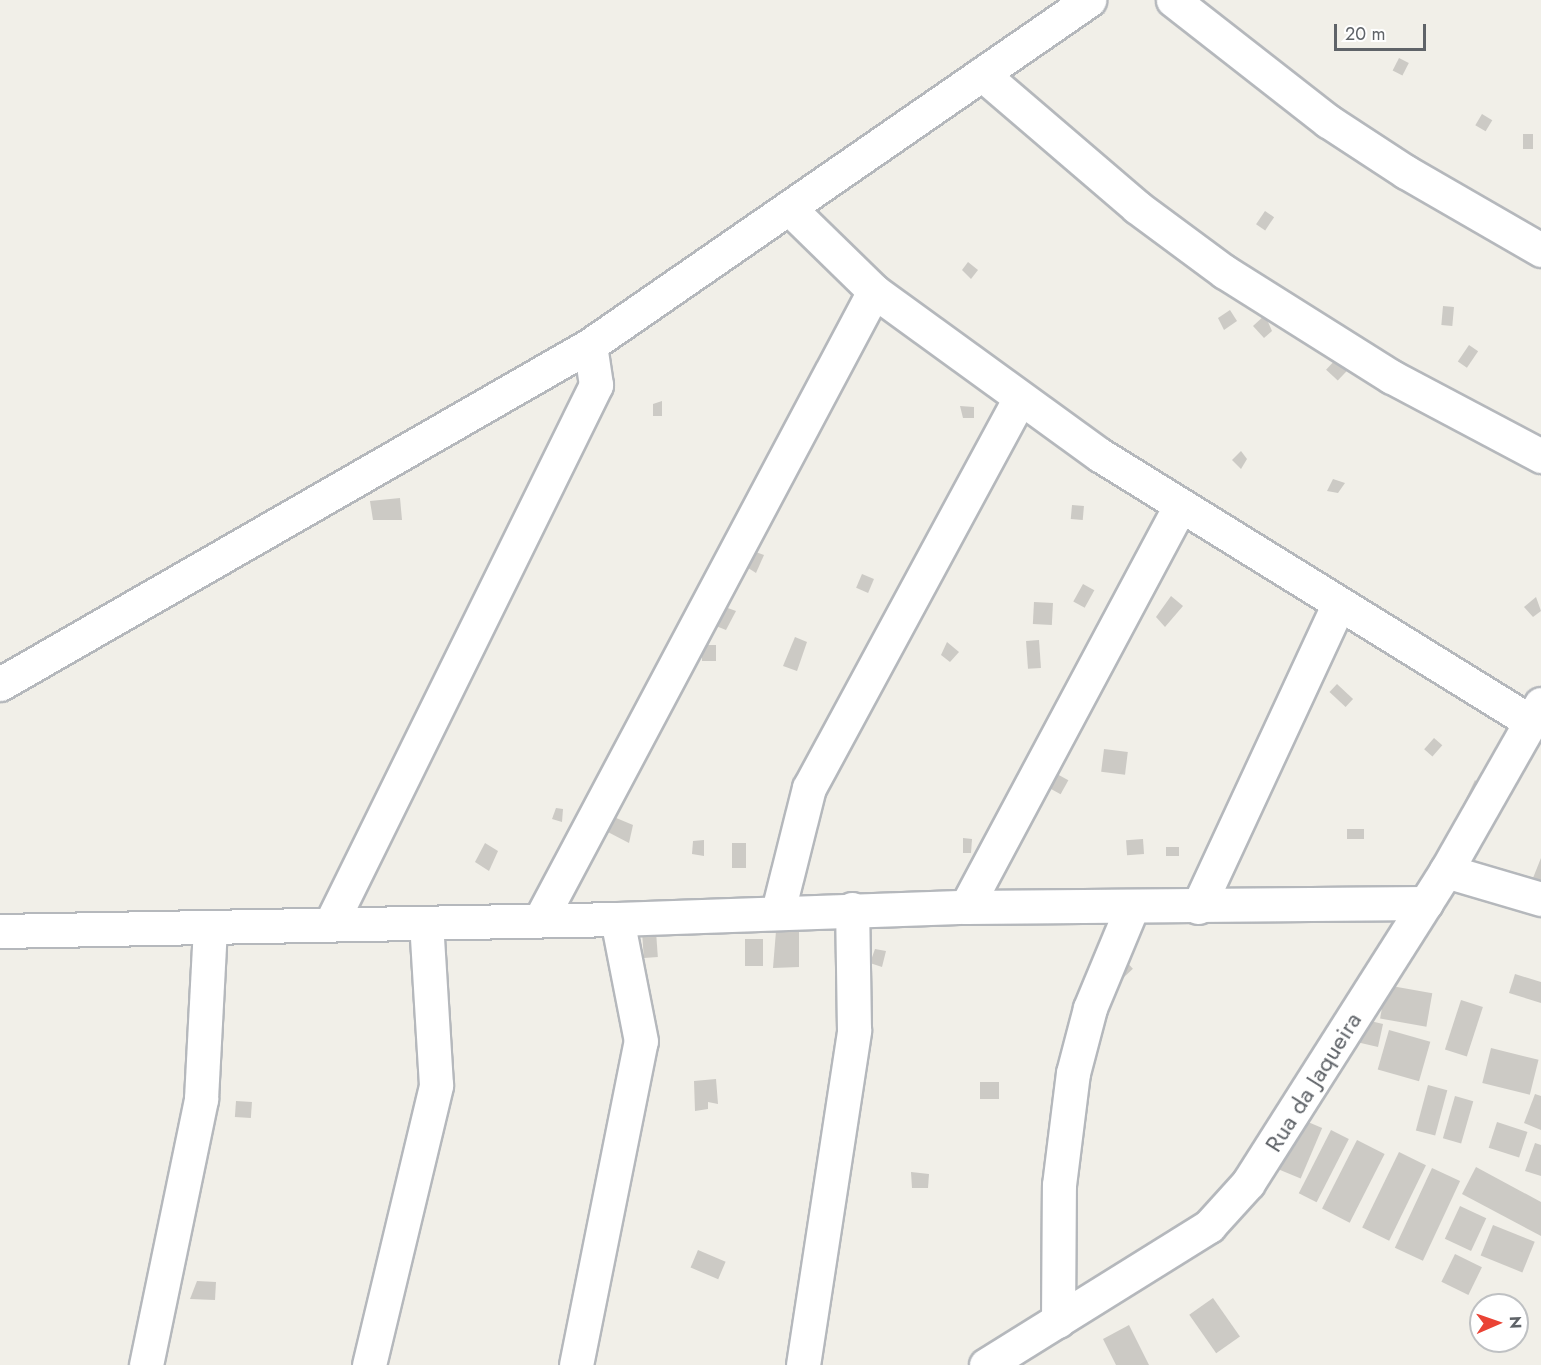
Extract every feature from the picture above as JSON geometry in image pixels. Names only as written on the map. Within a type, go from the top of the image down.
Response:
[{"type":"street","points":[[0,684],[590,345],[1089,0]]},
{"type":"street","points":[[1173,0],[1328,122],[1406,172],[1541,250]]},
{"type":"street","points":[[982,74],[1137,207],[1225,272],[1392,377],[1541,456]]},
{"type":"street","points":[[789,207],[874,291],[1020,399],[1180,506],[1338,605],[1536,713]]},
{"type":"street","points":[[540,920],[874,291]]},
{"type":"street","points":[[331,923],[596,386],[590,345]]},
{"type":"street","points":[[778,911],[809,788],[1020,399]]},
{"type":"street","points":[[966,907],[1180,506]]},
{"type":"street","points":[[1198,907],[1338,605]]},
{"type":"street","name":"Rua da Jaqueira","points":[[986,1365],[1209,1226],[1248,1183],[1446,871],[1536,713]]},
{"type":"street","points":[[1446,871],[1541,899]]},
{"type":"street","points":[[0,931],[617,919],[852,909],[1426,903]]},
{"type":"street","points":[[1058,1321],[1059,1185],[1073,1072],[1090,1008],[1131,907]]},
{"type":"street","points":[[803,1365],[854,1030],[852,909]]},
{"type":"street","points":[[576,1365],[641,1041],[617,919]]},
{"type":"street","points":[[369,1365],[436,1085],[426,923]]},
{"type":"street","points":[[146,1365],[201,1100],[210,927]]},
{"type":"building","points":[[1399,58],[1409,63],[1402,75],[1393,70]]},
{"type":"building","points":[[1482,114],[1492,120],[1486,131],[1475,125]]},
{"type":"building","points":[[1523,134],[1533,134],[1533,149],[1523,149]]},
{"type":"building","points":[[1265,211],[1274,217],[1265,230],[1256,224]]},
{"type":"building","points":[[968,262],[978,270],[971,279],[962,270]]},
{"type":"building","points":[[1443,306],[1454,307],[1452,326],[1441,325]]},
{"type":"building","points":[[1230,310],[1237,321],[1224,330],[1218,318]]},
{"type":"building","points":[[1265,315],[1272,331],[1264,338],[1253,326]]},
{"type":"building","points":[[1469,345],[1478,351],[1467,368],[1458,362]]},
{"type":"building","points":[[1337,358],[1349,369],[1338,381],[1326,370]]},
{"type":"building","points":[[662,401],[662,416],[653,416],[653,404]]},
{"type":"building","points":[[960,406],[974,407],[974,418],[963,418]]},
{"type":"building","points":[[1241,451],[1247,459],[1241,469],[1232,460]]},
{"type":"building","points":[[1333,479],[1345,483],[1338,493],[1327,491]]},
{"type":"building","points":[[400,498],[402,520],[373,520],[370,501]]},
{"type":"building","points":[[1072,505],[1084,506],[1083,520],[1071,519]]},
{"type":"building","points":[[753,551],[764,555],[756,573],[745,566]]},
{"type":"building","points":[[862,574],[874,579],[868,593],[856,588]]},
{"type":"building","points":[[1083,584],[1094,590],[1085,608],[1073,601]]},
{"type":"building","points":[[1171,596],[1183,606],[1165,627],[1156,617]]},
{"type":"building","points":[[1536,597],[1541,611],[1533,617],[1524,607]]},
{"type":"building","points":[[1034,602],[1053,603],[1052,625],[1033,624]]},
{"type":"building","points":[[725,607],[736,611],[726,630],[716,626]]},
{"type":"building","points":[[795,637],[807,642],[797,671],[783,666]]},
{"type":"building","points":[[1039,640],[1041,668],[1028,669],[1026,641]]},
{"type":"building","points":[[947,642],[959,652],[950,662],[941,655]]},
{"type":"building","points":[[702,645],[716,645],[716,661],[702,661]]},
{"type":"building","points":[[1337,684],[1353,699],[1346,707],[1329,692]]},
{"type":"building","points":[[1434,738],[1442,745],[1432,757],[1424,749]]},
{"type":"building","points":[[1104,749],[1128,752],[1125,775],[1101,772]]},
{"type":"building","points":[[1057,774],[1068,780],[1061,794],[1049,788]]},
{"type":"building","points":[[1475,780],[1483,788],[1471,811],[1462,807]]},
{"type":"building","points":[[556,808],[563,809],[562,822],[552,819]]},
{"type":"building","points":[[609,815],[633,825],[629,843],[604,830]]},
{"type":"building","points":[[1347,829],[1364,829],[1364,839],[1347,839]]},
{"type":"building","points":[[963,838],[972,839],[971,853],[963,853]]},
{"type":"building","points":[[1143,839],[1144,854],[1127,855],[1126,840]]},
{"type":"building","points":[[704,840],[704,856],[692,854],[693,841]]},
{"type":"building","points":[[485,843],[498,851],[489,871],[475,862]]},
{"type":"building","points":[[732,843],[746,843],[746,868],[732,868]]},
{"type":"building","points":[[1166,847],[1179,847],[1179,856],[1166,856]]},
{"type":"building","points":[[1541,858],[1541,880],[1533,878]]},
{"type":"building","points":[[656,931],[658,957],[644,958],[642,932]]},
{"type":"building","points":[[776,931],[799,931],[799,967],[773,968]]},
{"type":"building","points":[[745,939],[763,939],[763,966],[745,966]]},
{"type":"building","points":[[875,949],[886,951],[882,967],[870,963]]},
{"type":"building","points":[[1122,957],[1133,969],[1119,982],[1108,970]]},
{"type":"building","points":[[1515,974],[1541,982],[1541,1003],[1509,993]]},
{"type":"building","points":[[1386,985],[1432,993],[1426,1027],[1380,1018]]},
{"type":"building","points":[[1461,1000],[1483,1007],[1467,1057],[1445,1049]]},
{"type":"building","points":[[1362,1019],[1383,1024],[1378,1047],[1348,1040]]},
{"type":"building","points":[[1389,1030],[1430,1042],[1419,1081],[1378,1069]]},
{"type":"building","points":[[1491,1048],[1539,1060],[1530,1095],[1482,1083]]},
{"type":"building","points":[[716,1079],[718,1104],[708,1102],[708,1109],[695,1111],[694,1081]]},
{"type":"building","points":[[980,1082],[999,1082],[999,1099],[980,1099]]},
{"type":"building","points":[[1428,1085],[1447,1090],[1435,1136],[1416,1130]]},
{"type":"building","points":[[1535,1094],[1541,1096],[1541,1130],[1524,1123]]},
{"type":"building","points":[[1455,1096],[1473,1101],[1461,1144],[1443,1138]]},
{"type":"building","points":[[236,1101],[252,1102],[251,1118],[235,1117]]},
{"type":"building","points":[[1301,1119],[1322,1128],[1301,1179],[1280,1170]]},
{"type":"building","points":[[1497,1122],[1527,1132],[1519,1158],[1489,1148]]},
{"type":"building","points":[[1331,1130],[1349,1139],[1317,1202],[1299,1193]]},
{"type":"building","points":[[1357,1140],[1385,1154],[1350,1223],[1322,1209]]},
{"type":"building","points":[[1535,1143],[1541,1145],[1541,1176],[1525,1171]]},
{"type":"building","points":[[1399,1152],[1426,1165],[1389,1241],[1362,1227]]},
{"type":"building","points":[[1476,1167],[1541,1202],[1541,1236],[1462,1194]]},
{"type":"building","points":[[1432,1168],[1460,1181],[1423,1261],[1395,1248]]},
{"type":"building","points":[[911,1172],[929,1174],[928,1188],[912,1188]]},
{"type":"building","points":[[1460,1206],[1486,1218],[1471,1251],[1445,1239]]},
{"type":"building","points":[[1493,1225],[1535,1242],[1522,1272],[1481,1256]]},
{"type":"building","points":[[698,1250],[726,1262],[718,1279],[691,1267]]},
{"type":"building","points":[[1455,1254],[1482,1267],[1468,1295],[1441,1282]]},
{"type":"building","points":[[197,1281],[216,1282],[215,1300],[190,1299]]},
{"type":"building","points":[[1213,1298],[1240,1337],[1216,1353],[1189,1315]]},
{"type":"building","points":[[1129,1325],[1149,1365],[1116,1365],[1103,1339]]}]
